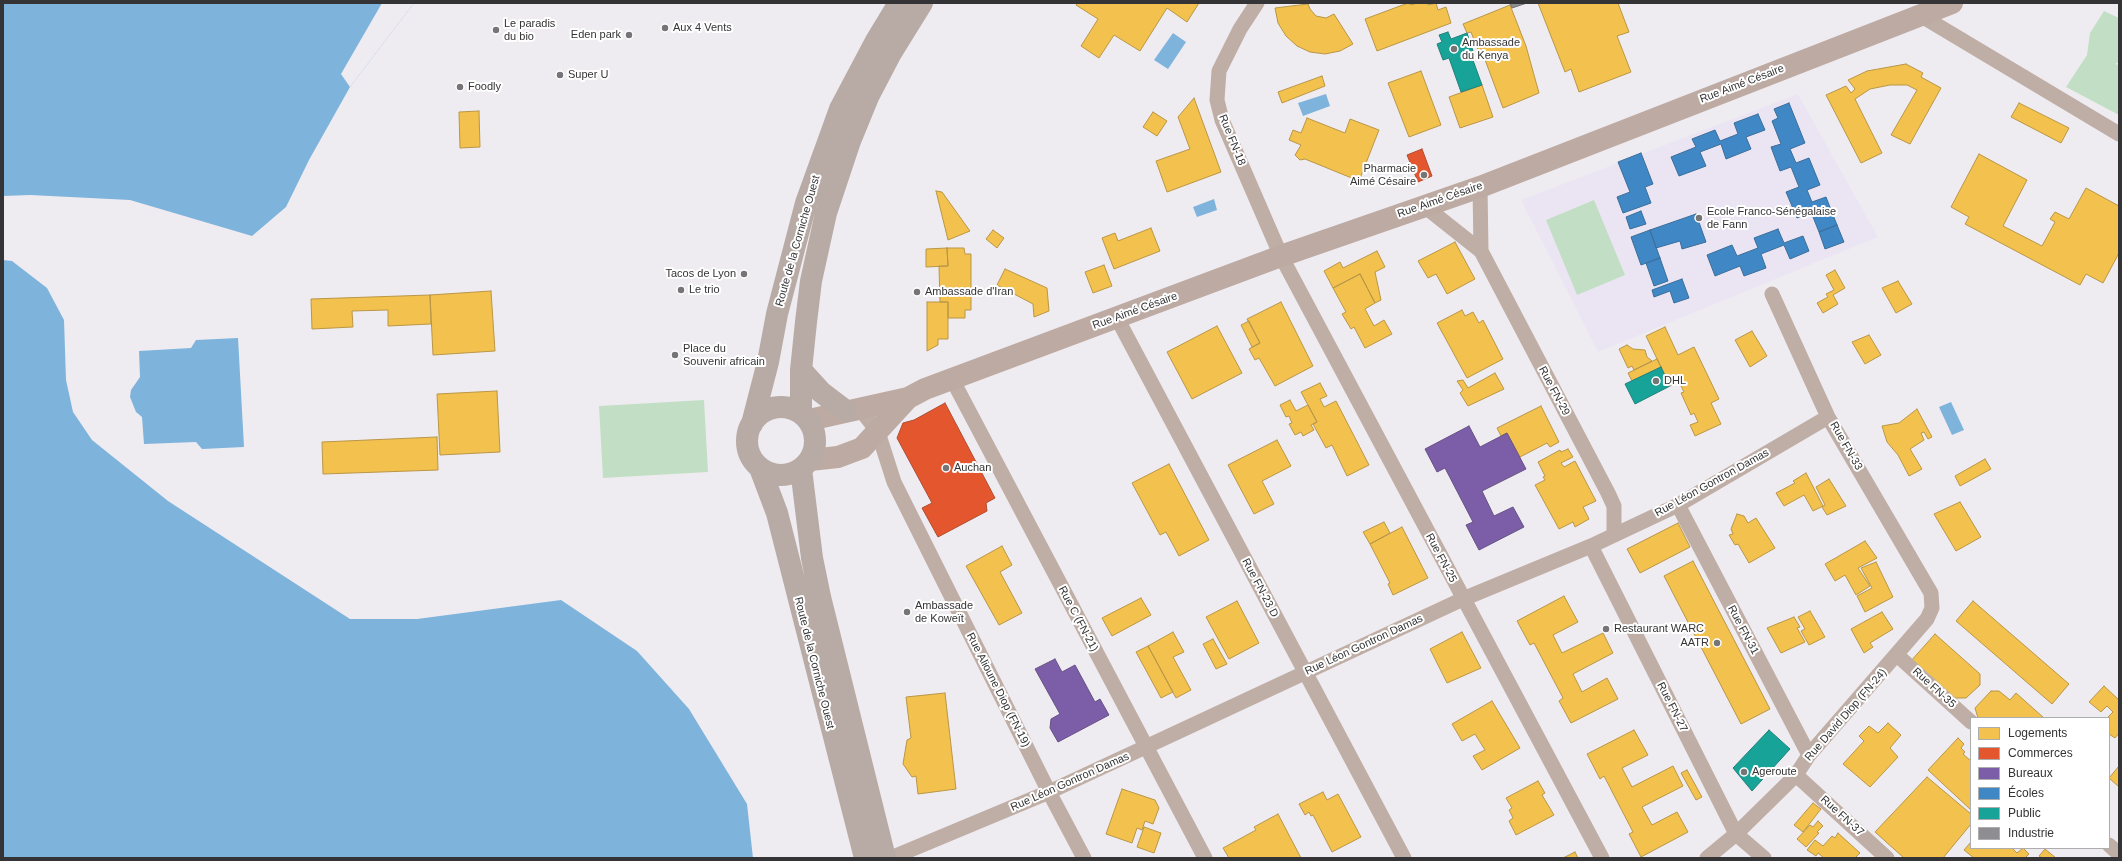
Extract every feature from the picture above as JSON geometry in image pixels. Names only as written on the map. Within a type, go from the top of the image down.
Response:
[{"type":"highway","name":"Route de la Corniche Ouest","points":[[752,424],[768,362],[779,307],[806,202],[840,109],[876,40],[899,3]]},
{"type":"highway","name":"Route de la Corniche Ouest","points":[[805,416],[801,370],[811,281],[826,214],[850,141],[868,97],[891,53],[922,3]]},
{"type":"highway","points":[[801,370],[821,392],[853,410]]},
{"type":"highway","points":[[780,407],[791,408],[805,416],[814,429],[816,440],[815,450],[805,465],[791,474],[780,475],[770,473],[760,468],[754,461],[748,447],[748,433],[752,424],[759,415],[780,407]]},
{"type":"highway","name":"Route de la Corniche Ouest","points":[[805,465],[812,558],[820,597],[885,858]]},
{"type":"highway","name":"Route de la Corniche Ouest","points":[[760,468],[777,513],[865,858]]},
{"type":"street","name":"Rue FN-18","points":[[1257,3],[1240,29],[1219,71],[1218,100],[1222,120],[1281,256]]},
{"type":"street","name":"Rue Aimé Césaire","points":[[805,416],[853,410],[916,393],[1281,256],[1480,186],[1952,3]]},
{"type":"street","points":[[1920,15],[2119,134]]},
{"type":"street","points":[[1480,186],[1481,251]]},
{"type":"street","points":[[1423,205],[1481,251]]},
{"type":"street","name":"Rue FN-29","points":[[1481,251],[1608,493],[1614,506],[1614,535]]},
{"type":"street","name":"Rue FN-25","points":[[1281,256],[1602,858]]},
{"type":"street","name":"Rue FN-33","points":[[1772,294],[1828,417],[1931,593]]},
{"type":"street","name":"Rue FN-23 D","points":[[1117,318],[1404,858]]},
{"type":"street","name":"Rue C (FN-21)","points":[[952,379],[1206,858]]},
{"type":"street","points":[[805,465],[849,454],[862,448],[916,393]]},
{"type":"street","points":[[853,410],[878,432]]},
{"type":"street","name":"Rue Léon Gontron Damas","points":[[891,858],[1049,792],[1147,748],[1463,599],[1591,546],[1678,505],[1828,417]]},
{"type":"street","name":"Rue Alioune Diop (FN-19)","points":[[878,432],[894,482],[1049,792],[1084,858]]},
{"type":"street","name":"Rue FN-31","points":[[1678,505],[1809,755]]},
{"type":"street","name":"Rue FN-27","points":[[1591,546],[1736,834],[1764,858]]},
{"type":"street","name":"Rue David Diop (FN-24)","points":[[1707,858],[1736,834],[1796,774],[1809,755],[1897,655],[1927,619],[1932,608],[1931,593]]},
{"type":"street","name":"Rue FN-35","points":[[1897,655],[1970,721]]},
{"type":"street","name":"Rue FN-37","points":[[1796,774],[1887,858]]},
{"type":"street","points":[[2110,846],[2119,854]]},
{"type":"shaded area","name":"Ecole Franco-Sénégalaise de Fann","points":[[1798,94],[1878,237],[1598,352],[1521,200]]},
{"type":"green space","points":[[2104,11],[2119,18],[2119,62],[2115,64],[2119,65],[2119,115],[2066,87],[2087,55],[2090,33]]},
{"type":"green space","points":[[1594,200],[1625,275],[1577,295],[1546,220]]},
{"type":"green space","points":[[704,400],[708,472],[603,478],[599,406]]},
{"type":"water","points":[[3,3],[414,3],[350,87],[309,160],[286,207],[252,236],[130,200],[30,195],[3,196]]},
{"type":"water","points":[[1173,33],[1186,42],[1168,69],[1154,60]]},
{"type":"water","points":[[1326,94],[1330,106],[1303,116],[1298,103]]},
{"type":"water","points":[[1214,199],[1217,210],[1197,217],[1193,207]]},
{"type":"water","points":[[3,260],[12,261],[47,288],[64,320],[66,380],[73,412],[92,440],[168,501],[350,619],[417,619],[561,600],[637,651],[689,709],[747,804],[753,858],[3,858]]},
{"type":"water","points":[[238,338],[244,447],[202,449],[196,442],[144,444],[142,417],[136,412],[130,397],[131,390],[140,377],[139,351],[191,348],[196,340]]},
{"type":"water","points":[[1951,402],[1964,430],[1952,435],[1939,407]]},
{"type":"pier","points":[[382,3],[414,3],[350,87],[341,74]]},
{"type":"building: Logements","points":[[1077,3],[1199,3],[1187,22],[1167,8],[1140,51],[1114,35],[1099,58],[1081,46],[1098,19],[1076,5]]},
{"type":"building: Logements","points":[[1408,3],[1411,5],[1417,3],[1427,3],[1428,5],[1436,3],[1438,10],[1446,7],[1451,23],[1377,51],[1365,19]]},
{"type":"building: Logements","points":[[1538,3],[1618,3],[1629,32],[1617,36],[1631,72],[1579,92],[1571,69],[1565,72]]},
{"type":"building: Logements","points":[[1308,4],[1316,16],[1326,18],[1334,14],[1353,44],[1340,51],[1325,54],[1310,52],[1297,46],[1286,36],[1278,23],[1275,8]]},
{"type":"building: Logements","points":[[1510,5],[1526,46],[1539,93],[1503,108],[1481,49],[1478,50],[1471,32],[1467,33],[1463,24]]},
{"type":"building: Logements","points":[[1906,64],[1923,73],[1921,77],[1941,88],[1910,144],[1891,135],[1917,90],[1907,85],[1890,85],[1870,89],[1855,99],[1882,153],[1861,163],[1826,95],[1846,86],[1851,93],[1855,89],[1848,80],[1867,71]]},
{"type":"building: Logements","points":[[1421,71],[1441,125],[1409,137],[1388,83]]},
{"type":"building: Logements","points":[[1322,76],[1325,86],[1282,103],[1278,92]]},
{"type":"building: Logements","points":[[1482,85],[1493,117],[1460,128],[1449,97]]},
{"type":"building: Logements","points":[[1194,98],[1221,172],[1167,192],[1156,161],[1190,149],[1178,117]]},
{"type":"building: Logements","points":[[2019,103],[2069,128],[2061,143],[2011,117]]},
{"type":"building: Logements","points":[[479,111],[480,147],[460,148],[459,112]]},
{"type":"building: Logements","points":[[1153,112],[1167,121],[1157,136],[1143,127]]},
{"type":"building: Logements","points":[[1307,118],[1345,133],[1350,119],[1379,130],[1359,181],[1305,159],[1300,160],[1295,155],[1301,145],[1289,140],[1293,130],[1301,133]]},
{"type":"building: Logements","points":[[1979,154],[2027,180],[2003,226],[2042,246],[2055,222],[2050,219],[2055,212],[2069,219],[2086,188],[2119,206],[2119,253],[2103,283],[2086,274],[2080,285],[1965,224],[1969,217],[1951,207]]},
{"type":"building: Logements","points":[[936,191],[942,192],[970,231],[948,240]]},
{"type":"building: Logements","points":[[1151,228],[1160,251],[1114,269],[1102,238],[1115,233],[1118,241]]},
{"type":"building: Logements","points":[[993,230],[1004,238],[997,248],[986,239]]},
{"type":"building: Logements","points":[[1455,242],[1475,279],[1447,294],[1436,274],[1428,278],[1418,261]]},
{"type":"building: Logements","points":[[947,248],[964,248],[965,254],[971,254],[971,310],[965,310],[965,318],[948,318],[948,302],[940,302],[939,266],[948,266]]},
{"type":"building: Logements","points":[[947,248],[948,266],[926,267],[926,249]]},
{"type":"building: Logements","points":[[1377,251],[1385,267],[1375,272],[1381,300],[1375,303],[1360,274],[1333,288],[1324,271],[1340,262],[1343,268]]},
{"type":"building: Logements","points":[[1104,265],[1112,286],[1093,293],[1085,272]]},
{"type":"building: Logements","points":[[1005,269],[1047,288],[1049,311],[1034,317],[1033,304],[997,285]]},
{"type":"building: Logements","points":[[1835,270],[1845,288],[1833,295],[1838,304],[1823,313],[1817,303],[1828,297],[1826,294],[1834,290],[1826,275]]},
{"type":"building: Logements","points":[[1360,274],[1375,303],[1365,309],[1374,326],[1384,320],[1392,334],[1365,348],[1354,327],[1351,329],[1342,314],[1346,312],[1333,288]]},
{"type":"building: Logements","points":[[1898,281],[1912,304],[1896,313],[1882,288]]},
{"type":"building: Logements","points":[[491,291],[495,351],[433,355],[430,295]]},
{"type":"building: Logements","points":[[430,295],[431,324],[388,326],[388,310],[352,311],[353,327],[312,329],[311,299]]},
{"type":"building: Logements","points":[[927,302],[948,302],[948,339],[938,339],[938,345],[927,351]]},
{"type":"building: Logements","points":[[1281,302],[1313,366],[1275,386],[1259,358],[1255,360],[1249,349],[1260,343],[1247,319]]},
{"type":"building: Logements","points":[[1462,310],[1465,316],[1473,312],[1479,323],[1483,320],[1503,359],[1467,378],[1437,323]]},
{"type":"building: Logements","points":[[1249,321],[1260,343],[1252,347],[1241,325]]},
{"type":"building: Logements","points":[[1217,326],[1242,373],[1192,399],[1167,352]]},
{"type":"building: Logements","points":[[1665,327],[1678,355],[1694,347],[1719,399],[1711,403],[1721,424],[1695,436],[1690,425],[1698,422],[1694,413],[1691,415],[1681,393],[1684,392],[1679,382],[1670,386],[1646,336]]},
{"type":"building: Logements","points":[[1752,331],[1767,356],[1750,367],[1735,340]]},
{"type":"building: Logements","points":[[1869,335],[1881,355],[1865,364],[1852,342]]},
{"type":"building: Logements","points":[[1627,345],[1633,349],[1645,350],[1647,357],[1652,361],[1634,370],[1632,366],[1628,368],[1619,349]]},
{"type":"building: Logements","points":[[1657,359],[1661,367],[1632,381],[1628,373]]},
{"type":"building: Logements","points":[[1495,373],[1504,389],[1468,406],[1460,393],[1463,390],[1457,381],[1463,380],[1468,388]]},
{"type":"building: Logements","points":[[1320,383],[1327,396],[1320,399],[1324,407],[1336,401],[1369,465],[1347,476],[1332,445],[1326,448],[1313,424],[1317,422],[1301,392]]},
{"type":"building: Logements","points":[[497,391],[500,452],[440,455],[437,394]]},
{"type":"building: Logements","points":[[1290,400],[1296,411],[1308,405],[1317,422],[1311,425],[1314,430],[1303,436],[1301,432],[1295,435],[1289,424],[1292,423],[1289,416],[1286,417],[1280,405]]},
{"type":"building: Logements","points":[[1541,406],[1559,442],[1550,447],[1547,443],[1520,457],[1507,433],[1501,436],[1497,428]]},
{"type":"building: Logements","points":[[1917,409],[1932,437],[1928,439],[1924,432],[1921,433],[1924,440],[1910,449],[1922,469],[1909,476],[1898,455],[1887,442],[1882,426],[1899,423]]},
{"type":"building: Logements","points":[[437,437],[438,470],[323,474],[322,442]]},
{"type":"building: Logements","points":[[1277,440],[1291,466],[1262,481],[1274,504],[1254,514],[1228,465]]},
{"type":"building: Logements","points":[[1568,449],[1573,457],[1561,463],[1564,467],[1575,461],[1596,501],[1583,507],[1589,519],[1575,527],[1573,522],[1559,529],[1535,485],[1545,480],[1543,477],[1545,476],[1538,462],[1560,450],[1561,452]]},
{"type":"building: Logements","points":[[1985,459],[1991,469],[1960,486],[1955,476]]},
{"type":"building: Logements","points":[[1169,464],[1209,540],[1179,556],[1166,532],[1160,535],[1132,483]]},
{"type":"building: Logements","points":[[1806,473],[1823,506],[1813,511],[1804,495],[1784,506],[1776,493],[1795,483],[1793,481]]},
{"type":"building: Logements","points":[[1829,479],[1846,506],[1827,515],[1822,507],[1825,505],[1816,487]]},
{"type":"building: Logements","points":[[1960,502],[1981,537],[1956,551],[1934,514]]},
{"type":"building: Logements","points":[[1737,514],[1744,516],[1748,523],[1756,518],[1775,548],[1749,563],[1738,544],[1735,545],[1729,535],[1733,534],[1731,529]]},
{"type":"building: Logements","points":[[1384,522],[1390,533],[1370,544],[1363,532]]},
{"type":"building: Logements","points":[[1678,523],[1690,547],[1640,573],[1627,549]]},
{"type":"building: Logements","points":[[1402,527],[1428,578],[1393,595],[1388,584],[1390,583],[1370,544]]},
{"type":"building: Logements","points":[[1865,541],[1877,558],[1858,568],[1870,586],[1856,595],[1845,575],[1835,581],[1825,564]]},
{"type":"building: Logements","points":[[1002,546],[1012,565],[1000,572],[1022,613],[999,625],[966,566]]},
{"type":"building: Logements","name":"AATR","points":[[1693,561],[1770,709],[1741,724],[1664,576]]},
{"type":"building: Logements","points":[[1876,562],[1893,597],[1865,612],[1857,596],[1872,588],[1861,568]]},
{"type":"building: Logements","points":[[1564,596],[1578,622],[1553,635],[1562,653],[1603,633],[1613,653],[1573,674],[1582,692],[1607,678],[1618,699],[1571,723],[1559,701],[1563,698],[1534,643],[1530,645],[1517,621]]},
{"type":"building: Logements","points":[[1141,598],[1151,615],[1112,636],[1102,618]]},
{"type":"building: Logements","points":[[1237,601],[1259,643],[1229,659],[1206,617]]},
{"type":"building: Logements","points":[[1973,601],[2069,684],[2052,704],[1956,621]]},
{"type":"building: Logements","points":[[1810,611],[1825,637],[1809,645],[1801,631],[1805,629],[1798,617]]},
{"type":"building: Logements","points":[[1882,612],[1893,629],[1870,643],[1873,647],[1864,653],[1851,629]]},
{"type":"building: Logements","points":[[1794,617],[1800,627],[1797,628],[1805,642],[1781,653],[1767,628]]},
{"type":"building: Logements","points":[[1173,632],[1184,652],[1173,657],[1191,690],[1176,698],[1148,646]]},
{"type":"building: Logements","points":[[1462,632],[1481,668],[1447,683],[1430,649]]},
{"type":"building: Logements","points":[[1935,634],[1980,674],[1980,685],[1966,698],[1952,698],[1910,662]]},
{"type":"building: Logements","points":[[1213,639],[1227,664],[1216,669],[1203,644]]},
{"type":"building: Logements","points":[[1148,646],[1173,692],[1161,698],[1136,652]]},
{"type":"building: Logements","points":[[2104,686],[2119,700],[2119,733],[2115,738],[2110,735],[2110,717],[2108,717],[2113,712],[2107,706],[2101,712],[2089,702]]},
{"type":"building: Logements","points":[[1991,691],[1999,691],[2010,700],[2016,693],[2043,717],[1978,717],[1975,708]]},
{"type":"building: Logements","points":[[945,693],[956,789],[918,794],[916,776],[912,777],[903,764],[907,740],[911,738],[906,697]]},
{"type":"building: Logements","points":[[1492,701],[1520,748],[1482,770],[1473,756],[1485,750],[1475,734],[1462,741],[1452,724]]},
{"type":"building: Logements","points":[[1888,723],[1901,735],[1890,748],[1898,757],[1870,787],[1843,764],[1864,741],[1859,736],[1869,726],[1878,733]]},
{"type":"building: Logements","points":[[1634,730],[1648,755],[1622,768],[1632,787],[1673,766],[1683,786],[1642,807],[1652,825],[1677,812],[1688,832],[1641,857],[1629,834],[1633,832],[1604,776],[1600,779],[1587,754]]},
{"type":"building: Logements","points":[[1958,738],[1964,744],[1961,748],[1965,752],[1963,754],[1970,760],[1970,809],[1928,770]]},
{"type":"building: Logements","points":[[2119,766],[2119,787],[2110,779],[2110,777]]},
{"type":"building: Logements","points":[[1687,770],[1702,797],[1696,800],[1681,773]]},
{"type":"building: Logements","points":[[1927,777],[1970,813],[1970,825],[1943,858],[1904,858],[1875,832]]},
{"type":"building: Logements","points":[[1538,781],[1545,793],[1542,795],[1554,815],[1516,835],[1509,821],[1513,818],[1509,810],[1512,808],[1506,798]]},
{"type":"building: Logements","points":[[1122,789],[1155,800],[1159,808],[1153,824],[1145,821],[1142,830],[1137,828],[1132,843],[1106,834]]},
{"type":"building: Logements","points":[[1323,792],[1327,800],[1338,794],[1361,837],[1332,852],[1313,815],[1311,816],[1309,812],[1305,815],[1299,804]]},
{"type":"building: Logements","points":[[1813,803],[1821,809],[1803,832],[1794,825]]},
{"type":"building: Logements","points":[[1278,814],[1301,858],[1229,858],[1223,848],[1256,830],[1254,827]]},
{"type":"building: Logements","points":[[1818,821],[1823,826],[1817,832],[1819,833],[1806,847],[1797,839],[1810,825],[1813,827]]},
{"type":"building: Logements","points":[[1144,827],[1161,833],[1154,853],[1137,847]]},
{"type":"building: Logements","points":[[1838,833],[1860,853],[1855,858],[1824,858],[1818,853],[1816,856],[1807,850],[1815,840],[1823,846],[1832,836],[1835,838]]},
{"type":"building: Logements","points":[[1970,843],[1970,849],[2013,849],[2017,853],[2024,849],[2029,854],[2025,858],[1974,858],[1964,850]]},
{"type":"building: Logements","points":[[2045,849],[2056,858],[2042,858],[2039,856]]},
{"type":"building: Logements","points":[[1575,852],[1578,858],[1563,858]]},
{"type":"building: Commerces","points":[[1422,149],[1432,176],[1418,182],[1407,155]]},
{"type":"building: Commerces","name":"Auchan","points":[[945,403],[995,498],[986,503],[987,511],[938,537],[922,508],[932,503],[897,438],[903,423],[914,420]]},
{"type":"building: Bureaux","points":[[1469,426],[1480,447],[1507,433],[1526,469],[1482,491],[1494,516],[1513,507],[1524,527],[1479,550],[1466,525],[1473,522],[1445,468],[1437,472],[1425,449]]},
{"type":"building: Bureaux","points":[[1055,659],[1062,672],[1075,665],[1095,702],[1100,699],[1109,715],[1058,742],[1050,728],[1051,719],[1060,714],[1035,669]]},
{"type":"building: Écoles","points":[[1789,103],[1805,143],[1790,149],[1796,163],[1809,158],[1820,185],[1807,190],[1812,202],[1826,197],[1837,225],[1819,232],[1811,212],[1797,218],[1786,192],[1799,187],[1791,167],[1780,171],[1771,147],[1781,144],[1772,121],[1778,118],[1774,109]]},
{"type":"building: Écoles","points":[[1758,114],[1765,130],[1746,137],[1751,149],[1726,159],[1721,144],[1700,152],[1706,166],[1679,176],[1671,157],[1696,147],[1692,139],[1715,130],[1720,141],[1738,134],[1734,123]]},
{"type":"building: Écoles","points":[[1641,153],[1653,184],[1645,187],[1651,203],[1623,213],[1617,197],[1630,192],[1618,162]]},
{"type":"building: Écoles","points":[[1641,211],[1646,224],[1630,229],[1626,217]]},
{"type":"building: Écoles","points":[[1696,214],[1706,242],[1682,249],[1680,241],[1656,248],[1650,230]]},
{"type":"building: Écoles","points":[[1837,225],[1844,242],[1825,249],[1819,232]]},
{"type":"building: Écoles","points":[[1778,229],[1784,243],[1803,236],[1809,251],[1790,259],[1784,245],[1761,254],[1766,268],[1744,276],[1740,266],[1715,276],[1707,255],[1732,245],[1737,256],[1758,248],[1754,238]]},
{"type":"building: Écoles","points":[[1650,230],[1660,258],[1641,265],[1631,237]]},
{"type":"building: Écoles","points":[[1660,258],[1668,281],[1654,286],[1646,263]]},
{"type":"building: Écoles","points":[[1682,279],[1689,298],[1674,303],[1670,291],[1654,297],[1652,290]]},
{"type":"building: Public","points":[[1448,32],[1451,39],[1467,33],[1473,51],[1470,52],[1482,85],[1461,92],[1449,58],[1443,60],[1437,44],[1442,42],[1439,35]]},
{"type":"building: Public","points":[[1661,367],[1670,386],[1635,404],[1625,384]]},
{"type":"building: Public","points":[[1769,730],[1790,749],[1752,791],[1733,768]]},
{"type":"building: Industrie","points":[[1510,3],[1527,3],[1512,8]]},
{"type":"place","name":"Aux 4 Vents","points":[[665,28]]},
{"type":"place","name":"Le paradis du bio","points":[[496,30]]},
{"type":"place","name":"Eden park","points":[[629,35]]},
{"type":"place","name":"Ambassade du Kenya","points":[[1454,49]]},
{"type":"place","name":"Super U","points":[[560,75]]},
{"type":"place","name":"Foodly","points":[[460,87]]},
{"type":"place","name":"Pharmacie Aimé Césaire","points":[[1424,175]]},
{"type":"place","name":"Ecole Franco-Sénégalaise de Fann","points":[[1699,218]]},
{"type":"place","name":"Tacos de Lyon","points":[[744,274]]},
{"type":"place","name":"Le trio","points":[[681,290]]},
{"type":"place","name":"Ambassade d'Iran","points":[[917,292]]},
{"type":"place","name":"Place du Souvenir africain","points":[[675,355]]},
{"type":"place","name":"DHL","points":[[1656,381]]},
{"type":"place","name":"Auchan","points":[[946,468]]},
{"type":"place","name":"Ambassade de Koweït","points":[[907,612]]},
{"type":"place","name":"Restaurant WARC","points":[[1606,629]]},
{"type":"place","name":"AATR","points":[[1717,643]]},
{"type":"place","name":"Ageroute","points":[[1744,772]]}]
